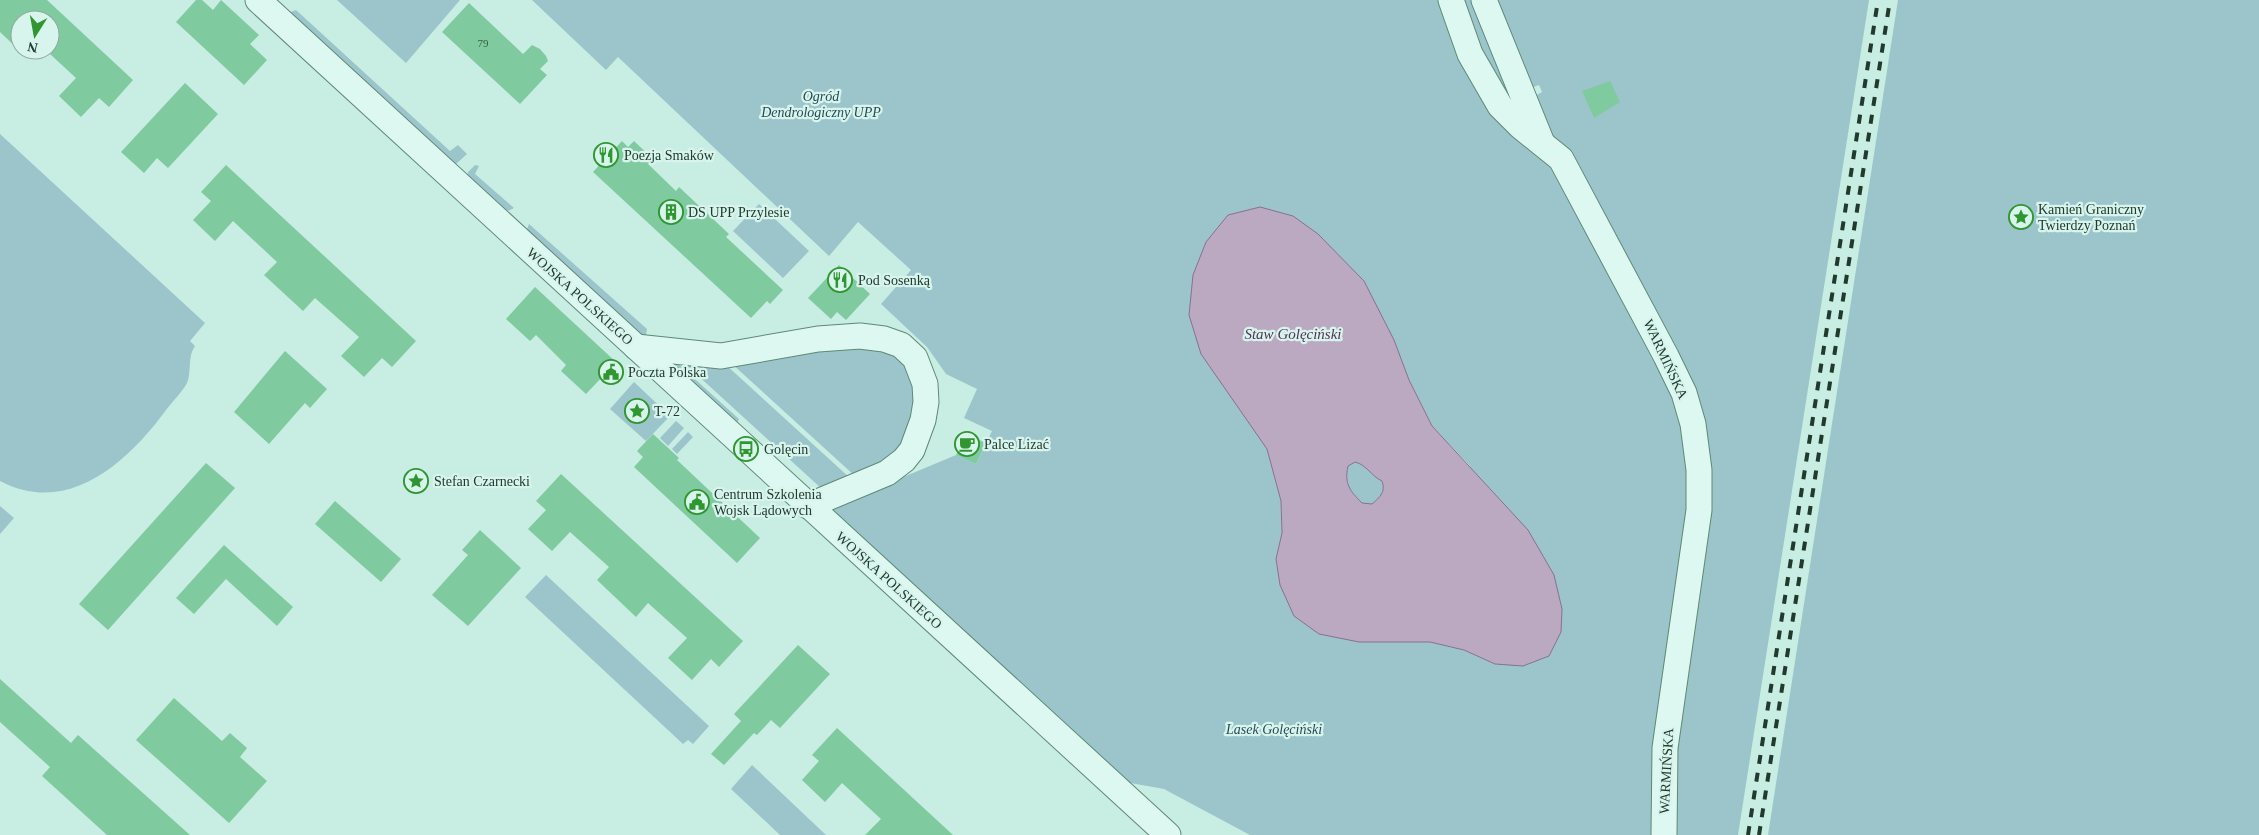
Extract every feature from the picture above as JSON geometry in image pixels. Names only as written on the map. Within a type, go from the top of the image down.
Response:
[{"type":"street","name":"WOJSKA POLSKIEGO","points":[[258,0],[1168,835]]},
{"type":"street","name":"WARMIŃSKA","points":[[1451,0],[1470,54],[1500,106],[1520,126],[1560,159],[1620,267],[1684,393],[1693,424],[1699,470],[1699,510],[1665,748],[1664,835]]},
{"type":"street","points":[[1484,0],[1542,143]]},
{"type":"street","points":[[636,347],[720,356],[818,339],[860,336],[884,339],[901,344],[915,358],[925,384],[926,402],[923,420],[912,450],[904,460],[887,473],[808,506]]},
{"type":"green space","points":[[337,0],[460,0],[406,63]]},
{"type":"green space","points":[[532,0],[1446,0],[1466,56],[1547,153],[1679,395],[1693,489],[1653,835],[1250,835],[1164,789],[1125,782],[827,509],[956,455],[976,464],[992,431],[964,418],[977,389],[946,374],[927,347],[881,304],[911,270],[858,222],[829,256],[618,57],[606,70]],"holes":[[[1409,380],[1432,426],[1470,466],[1495,664],[1464,650],[1430,642],[1359,642],[1280,585],[1276,559],[1282,533],[1281,501],[1267,449]]]},
{"type":"green space","points":[[1458,0],[1473,0],[1524,123],[1499,91]]},
{"type":"green space","points":[[1494,0],[1869,0],[1738,835],[1674,835],[1671,778],[1706,460],[1555,143],[1535,96],[1542,92],[1539,85],[1531,88]]},
{"type":"green space","points":[[1898,0],[2259,0],[2259,835],[1768,835]]},
{"type":"green space","points":[[296,10],[450,151],[458,145],[467,154],[456,164],[449,161],[288,13]]},
{"type":"green space","points":[[0,134],[205,323],[190,341],[195,346],[191,355],[187,383],[134,448],[115,465],[94,479],[72,488],[49,492],[25,490],[0,481]]},
{"type":"green space","points":[[475,165],[479,166],[475,174],[514,208],[508,211],[499,207],[467,177],[468,172]]},
{"type":"green space","points":[[759,204],[809,251],[783,278],[733,231]]},
{"type":"green space","points":[[529,224],[647,329],[646,335],[639,335],[526,232]]},
{"type":"green space","points":[[870,347],[892,354],[905,365],[911,376],[915,403],[909,431],[896,454],[888,460],[855,476],[731,363],[826,349]]},
{"type":"green space","points":[[682,361],[725,364],[850,478],[822,489]]},
{"type":"green space","points":[[676,362],[739,419],[736,425],[684,378],[675,364]]},
{"type":"green space","points":[[634,382],[670,416],[646,441],[610,409]]},
{"type":"green space","points":[[676,421],[684,428],[668,446],[660,438]]},
{"type":"green space","points":[[688,432],[693,437],[677,454],[672,449]]},
{"type":"green space","points":[[1355,462],[1382,481],[1383,491],[1380,497],[1372,504],[1363,504],[1349,487],[1347,478],[1348,466]]},
{"type":"green space","points":[[0,506],[14,518],[0,534]]},
{"type":"green space","points":[[546,575],[709,726],[693,744],[688,740],[683,744],[525,597]]},
{"type":"green space","points":[[752,765],[826,835],[780,835],[731,789]]},
{"type":"water","name":"Staw Golęciński","points":[[1260,207],[1293,216],[1318,234],[1364,281],[1394,340],[1409,380],[1432,426],[1528,530],[1554,575],[1562,609],[1561,632],[1549,656],[1523,666],[1495,664],[1464,650],[1430,642],[1359,642],[1319,634],[1294,616],[1280,585],[1276,559],[1282,533],[1281,501],[1267,449],[1201,354],[1189,315],[1193,275],[1206,242],[1228,215]],"holes":[[[1355,462],[1382,481],[1383,491],[1380,497],[1372,504],[1362,503],[1349,487],[1347,478],[1348,466]]]},
{"type":"building","points":[[0,0],[47,0],[58,10],[10,10],[10,42],[0,32]]},
{"type":"building","points":[[196,0],[202,0],[213,10],[221,0],[259,35],[250,44],[267,60],[244,85],[176,22]]},
{"type":"building","points":[[469,3],[523,54],[532,45],[540,49],[546,56],[548,61],[540,69],[547,75],[520,104],[442,32]]},
{"type":"building","points":[[60,12],[133,80],[109,107],[99,98],[81,117],[59,96],[76,78],[56,60],[60,60]]},
{"type":"building","points":[[1610,81],[1620,102],[1594,118],[1582,91]]},
{"type":"building","points":[[185,83],[218,114],[168,168],[157,158],[144,173],[121,152]]},
{"type":"building","name":"DS UPP Przylesie","points":[[622,141],[628,147],[634,141],[653,159],[648,164],[676,191],[679,187],[729,234],[726,237],[783,290],[770,304],[767,301],[751,318],[593,172]]},
{"type":"building","points":[[226,165],[416,341],[392,367],[382,358],[364,377],[341,356],[359,337],[315,298],[303,311],[264,275],[277,262],[233,221],[215,241],[193,220],[211,201],[201,192]]},
{"type":"building","name":"Pod Sosenką","points":[[839,265],[870,294],[846,320],[837,312],[831,319],[808,298]]},
{"type":"building","points":[[535,287],[616,362],[614,364],[619,368],[607,381],[603,376],[586,394],[561,371],[566,365],[536,335],[530,341],[506,319]]},
{"type":"building","points":[[285,351],[327,389],[310,408],[305,403],[269,444],[234,412]]},
{"type":"building","points":[[653,434],[679,458],[677,460],[760,538],[737,563],[634,467],[643,457],[637,451]]},
{"type":"building","points":[[966,434],[986,443],[976,464],[956,455]]},
{"type":"building","points":[[206,463],[235,488],[108,630],[79,604]]},
{"type":"building","points":[[561,474],[743,641],[719,667],[711,659],[692,680],[668,658],[687,638],[648,603],[636,617],[597,580],[609,567],[570,532],[552,551],[528,529],[546,510],[536,501]]},
{"type":"building","points":[[335,501],[401,559],[381,582],[315,524]]},
{"type":"building","points":[[480,530],[521,568],[468,626],[432,595],[468,555],[462,550]]},
{"type":"building","points":[[224,545],[293,607],[277,626],[226,579],[194,614],[176,598]]},
{"type":"building","points":[[798,645],[830,674],[780,728],[771,720],[757,735],[754,733],[724,765],[711,754],[741,721],[734,714]]},
{"type":"building","points":[[0,679],[71,743],[78,735],[190,835],[107,835],[42,776],[50,767],[0,722]]},
{"type":"building","points":[[174,698],[222,741],[230,733],[247,748],[240,757],[267,781],[229,823],[136,740]]},
{"type":"building","points":[[837,728],[953,835],[865,835],[881,819],[842,783],[825,802],[802,780],[819,761],[812,755]]},
{"type":"railway","points":[[1748,835],[1878,0]]},
{"type":"railway","points":[[1759,835],[1890,0]]},
{"type":"place","name":"Poezja Smaków","points":[[606,155]]},
{"type":"place","name":"DS UPP Przylesie","points":[[671,212]]},
{"type":"place","name":"Kamień Graniczny Twierdzy Poznań","points":[[2021,217]]},
{"type":"place","name":"Pod Sosenką","points":[[840,280]]},
{"type":"place","name":"Poczta Polska","points":[[611,372]]},
{"type":"place","name":"T-72","points":[[637,411]]},
{"type":"place","name":"Palce Lizać","points":[[967,444]]},
{"type":"place","name":"Golęcin","points":[[746,449]]},
{"type":"place","name":"Stefan Czarnecki","points":[[416,481]]},
{"type":"place","name":"Centrum Szkolenia Wojsk Lądowych","points":[[697,502]]},
{"type":"park label","name":"Ogród Dendrologiczny UPP","points":[[821,104]]},
{"type":"park label","name":"Lasek Golęciński","points":[[1274,729]]}]
